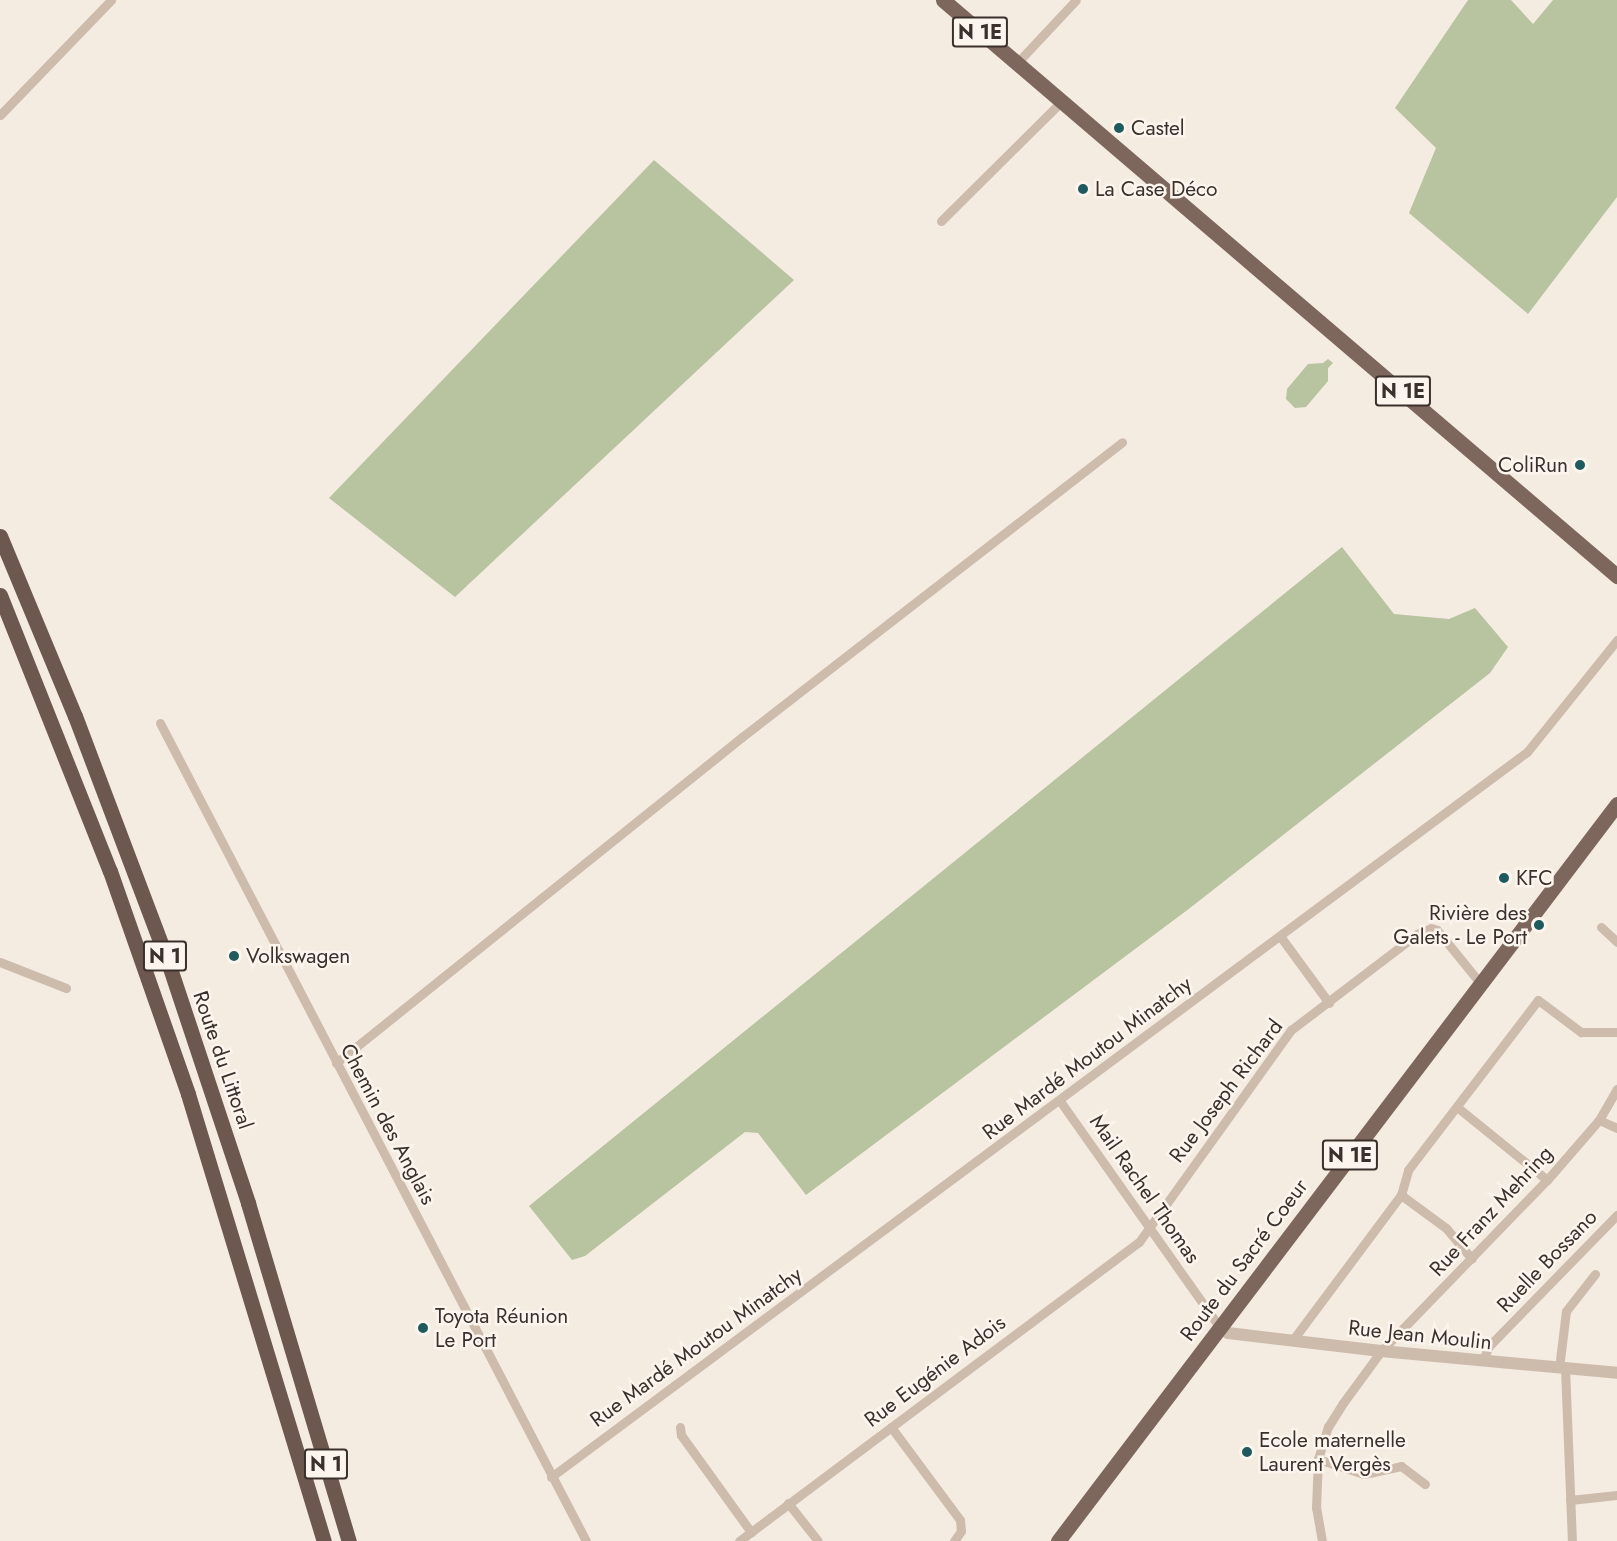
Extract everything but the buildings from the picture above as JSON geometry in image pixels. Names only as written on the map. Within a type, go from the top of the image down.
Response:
[{"type":"highway","name":"Route du Littoral","points":[[0,536],[75,716],[168,963],[251,1214],[349,1541]]},
{"type":"highway","name":"Route du Littoral","points":[[0,595],[87,808],[188,1094],[324,1541]]},
{"type":"main road","name":"N 1E","points":[[944,0],[1617,576]]},
{"type":"main road","name":"Route du Sacré Coeur","points":[[1058,1541],[1617,804]]},
{"type":"street","points":[[0,115],[111,0]]},
{"type":"street","points":[[1017,63],[1076,0]]},
{"type":"street","points":[[941,221],[1062,101]]},
{"type":"street","points":[[336,1063],[742,737],[1122,441]]},
{"type":"street","name":"Rue Mardé Moutou Minatchy","points":[[551,1477],[1527,752],[1617,640]]},
{"type":"street","name":"Chemin des Anglais","points":[[160,723],[586,1541]]},
{"type":"street","points":[[1601,927],[1617,942]]},
{"type":"street","name":"Rue Joseph Richard","points":[[1149,1227],[1291,1030],[1431,928],[1445,938],[1480,983]]},
{"type":"street","points":[[1280,936],[1329,1003]]},
{"type":"street","points":[[0,962],[66,988]]},
{"type":"street","points":[[1292,1341],[1401,1195],[1408,1170],[1538,1000],[1581,1032],[1617,1032]]},
{"type":"street","name":"Rue Franz Mehring","points":[[1322,1541],[1316,1508],[1318,1459],[1328,1427],[1382,1351],[1547,1180],[1599,1120],[1617,1089]]},
{"type":"street","name":"Mail Rachel Thomas","points":[[1060,1101],[1220,1328]]},
{"type":"street","points":[[1457,1107],[1547,1180]]},
{"type":"street","points":[[1599,1120],[1617,1128]]},
{"type":"street","points":[[1401,1195],[1446,1228],[1472,1259]]},
{"type":"street","name":"Ruelle Bossano","points":[[1483,1361],[1488,1347],[1617,1215]]},
{"type":"street","name":"Rue Eugénie Adois","points":[[739,1541],[1139,1242],[1149,1227]]},
{"type":"street","points":[[1572,1541],[1562,1368],[1566,1311],[1595,1274]]},
{"type":"street","name":"Rue Jean Moulin","points":[[1220,1328],[1228,1333],[1292,1341],[1617,1373]]},
{"type":"street","points":[[891,1426],[960,1520],[961,1531],[954,1541]]},
{"type":"street","points":[[680,1427],[681,1435],[751,1532]]},
{"type":"street","points":[[1318,1459],[1364,1474],[1401,1466],[1425,1484]]},
{"type":"street","points":[[1570,1500],[1617,1495]]},
{"type":"street","points":[[788,1503],[818,1541]]},
{"type":"green space","points":[[1468,0],[1511,0],[1533,24],[1553,0],[1617,0],[1617,197],[1528,314],[1409,213],[1436,148],[1395,108]]},
{"type":"green space","points":[[654,160],[794,280],[455,597],[329,498]]},
{"type":"green space","points":[[1328,359],[1333,363],[1328,368],[1328,381],[1306,407],[1295,408],[1286,399],[1287,389],[1308,364],[1323,363]]},
{"type":"green space","points":[[1342,547],[1394,614],[1449,619],[1475,608],[1508,647],[1490,673],[1190,908],[806,1195],[758,1133],[745,1132],[585,1256],[572,1260],[529,1206]]},
{"type":"place","name":"Castel","points":[[1119,128]]},
{"type":"place","name":"La Case Déco","points":[[1083,189]]},
{"type":"place","name":"ColiRun","points":[[1580,465]]},
{"type":"place","name":"KFC","points":[[1504,878]]},
{"type":"place","name":"Rivière des Galets - Le Port","points":[[1539,925]]},
{"type":"place","name":"Volkswagen","points":[[234,956]]},
{"type":"place","name":"Toyota Réunion Le Port","points":[[423,1328]]},
{"type":"place","name":"Ecole maternelle Laurent Vergès","points":[[1247,1452]]}]
